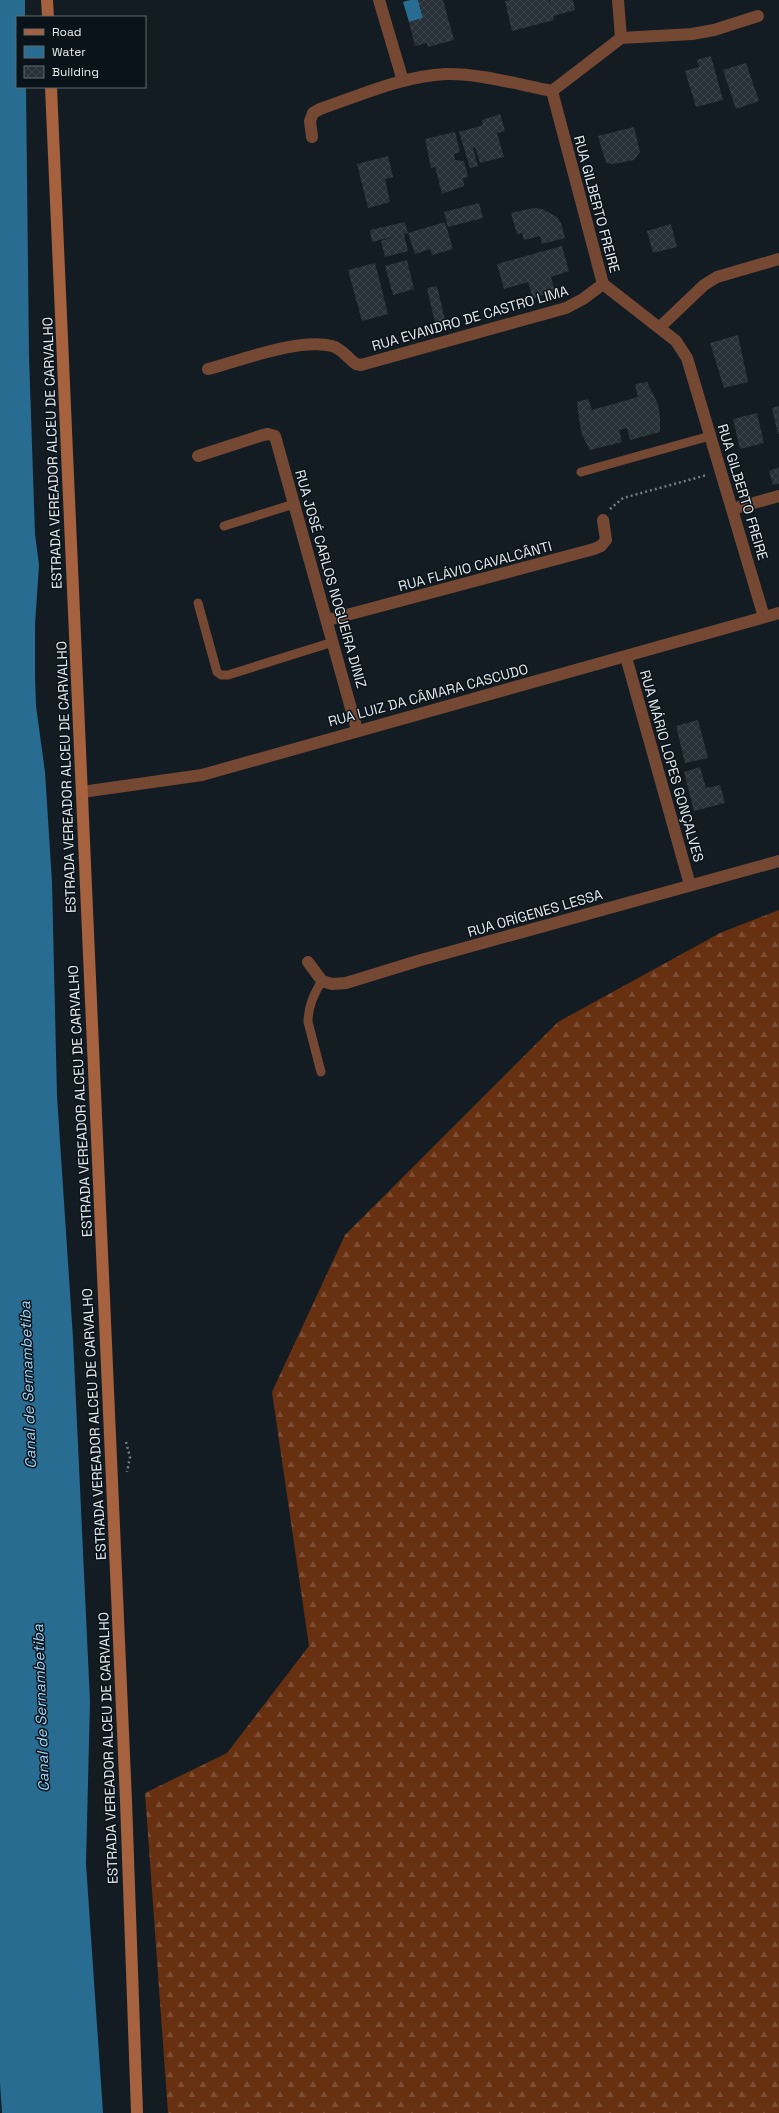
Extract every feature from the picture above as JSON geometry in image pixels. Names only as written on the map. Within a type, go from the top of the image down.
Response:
[{"type":"street","points":[[47,0],[48,16]]},
{"type":"street","points":[[379,0],[403,81]]},
{"type":"street","points":[[618,0],[621,38]]},
{"type":"street","points":[[312,137],[310,121],[313,113],[403,81],[426,76],[465,75],[552,91],[621,38],[692,34],[714,30],[758,16]]},
{"type":"street","name":"ESTRADA VEREADOR ALCEU DE CARVALHO","points":[[51,88],[126,1801],[136,2113]]},
{"type":"street","name":"RUA GILBERTO FREIRE","points":[[552,91],[603,284],[676,341],[687,358],[764,617]]},
{"type":"street","points":[[660,327],[704,285],[717,277],[779,259]]},
{"type":"street","name":"RUA EVANDRO DE CASTRO LIMA","points":[[208,369],[280,349],[312,345],[332,346],[345,352],[356,364],[361,365],[566,308],[583,299],[603,284]]},
{"type":"street","name":"RUA JOSÉ CARLOS NOGUEIRA DINIZ","points":[[198,456],[263,435],[268,434],[275,436],[328,620],[357,730]]},
{"type":"street","points":[[732,509],[779,496]]},
{"type":"street","name":"RUA FLÁVIO CAVALCÂNTI","points":[[328,620],[594,549],[601,546],[606,540],[602,520]]},
{"type":"street","name":"RUA LUIZ DA CÂMARA CASCUDO","points":[[82,792],[202,775],[357,730],[626,657],[779,613]]},
{"type":"street","name":"RUA MÁRIO LOPES GONÇALVES","points":[[626,657],[690,885]]},
{"type":"street","name":"RUA ORÍGENES LESSA","points":[[322,981],[332,984],[346,983],[779,861]]},
{"type":"street","points":[[308,962],[322,981]]},
{"type":"lane","points":[[581,472],[710,436]]},
{"type":"lane","points":[[224,526],[294,504]]},
{"type":"lane","points":[[198,603],[217,672],[221,675],[228,675],[333,642]]},
{"type":"lane","points":[[321,1072],[308,1022],[308,1015],[315,992],[322,981]]},
{"type":"path","points":[[602,520],[613,505],[623,498],[721,471]]},
{"type":"green space","points":[[779,910],[779,2113],[168,2113],[145,1793],[227,1753],[309,1646],[272,1392],[345,1235],[558,1022],[720,933]]},
{"type":"water","name":"Canal de Sernambetiba","points":[[0,0],[25,0],[25,16],[16,16],[16,88],[26,88],[29,356],[35,534],[39,565],[35,625],[36,706],[45,772],[52,882],[57,1096],[73,1338],[90,1701],[86,1864],[103,2113],[2,2113],[0,2083]]},
{"type":"water","points":[[418,0],[423,18],[409,22],[403,2]]},
{"type":"building","points":[[418,0],[443,0],[454,40],[428,47],[427,43],[415,46],[409,22],[423,18]]},
{"type":"building","points":[[549,0],[550,4],[550,0],[573,0],[575,10],[553,16],[554,20],[512,31],[505,1]]},
{"type":"building","points":[[711,56],[723,100],[696,107],[685,71],[699,67],[697,60]]},
{"type":"building","points":[[746,63],[759,101],[736,109],[723,70]]},
{"type":"building","points":[[500,114],[505,131],[497,133],[504,157],[480,163],[475,147],[473,148],[478,166],[470,168],[459,132],[483,125],[482,120]]},
{"type":"building","points":[[634,127],[640,152],[634,160],[614,164],[606,163],[598,136]]},
{"type":"building","points":[[455,132],[460,152],[454,154],[455,160],[464,161],[468,177],[463,178],[464,186],[442,194],[435,167],[431,168],[425,139]]},
{"type":"building","points":[[388,156],[393,177],[385,179],[390,202],[368,208],[357,164]]},
{"type":"building","points":[[479,203],[483,218],[448,227],[444,212]]},
{"type":"building","points":[[533,208],[542,209],[557,217],[561,223],[565,238],[542,244],[540,236],[524,240],[522,233],[517,234],[511,213]]},
{"type":"building","points":[[405,222],[408,233],[404,234],[408,251],[385,257],[381,241],[396,236],[372,242],[370,230]]},
{"type":"building","points":[[445,222],[453,249],[432,255],[430,249],[415,254],[408,233]]},
{"type":"building","points":[[671,224],[677,247],[653,253],[647,231]]},
{"type":"building","points":[[562,246],[569,271],[551,277],[555,292],[533,298],[528,282],[504,289],[497,264]]},
{"type":"building","points":[[407,260],[414,289],[393,295],[385,266]]},
{"type":"building","points":[[375,263],[388,314],[362,321],[348,270]]},
{"type":"building","points":[[437,286],[445,320],[435,323],[427,288]]},
{"type":"building","points":[[738,335],[748,382],[724,388],[710,343]]},
{"type":"building","points":[[647,382],[658,404],[660,432],[630,440],[627,428],[619,430],[622,442],[590,450],[582,435],[577,402],[588,399],[592,410],[638,397],[635,384]]},
{"type":"building","points":[[779,406],[779,434],[778,434],[772,408]]},
{"type":"building","points":[[757,413],[764,443],[740,449],[733,419]]},
{"type":"building","points":[[779,467],[779,484],[773,485],[769,471]]},
{"type":"building","points":[[698,720],[708,758],[685,763],[676,726]]},
{"type":"building","points":[[700,767],[706,788],[720,785],[725,803],[694,811],[684,772]]}]
